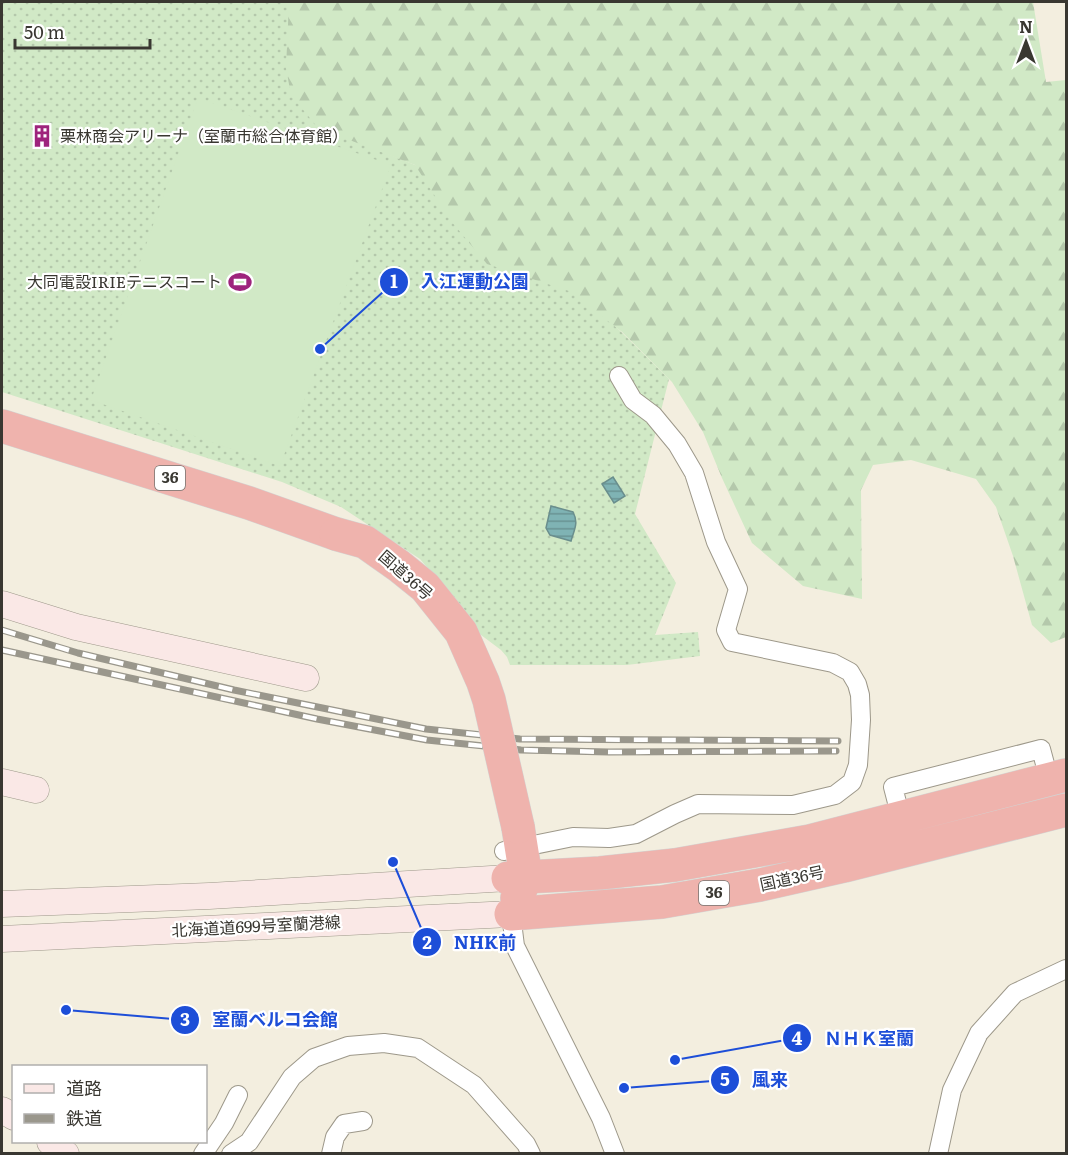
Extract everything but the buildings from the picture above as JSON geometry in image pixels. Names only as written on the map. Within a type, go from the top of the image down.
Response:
[{"type":"highway","name":"国道36号","points":[[2,426],[249,503],[365,542],[425,587],[461,632],[483,682],[489,700],[513,851],[600,873],[675,865],[810,841],[1058,777]]},
{"type":"highway","name":"国道36号","points":[[511,914],[662,902],[760,885],[1066,810]]},
{"type":"highway","points":[[511,914],[513,851]]},
{"type":"main road","points":[[2,604],[76,627],[306,678]]},
{"type":"main road","points":[[2,782],[36,790]]},
{"type":"main road","name":"北海道道699号室蘭港線","points":[[2,904],[209,896],[513,851]]},
{"type":"main road","name":"北海道道699号室蘭港線","points":[[2,939],[511,914]]},
{"type":"main road","points":[[51,1143],[66,1154]]},
{"type":"street","points":[[513,851],[573,837],[609,838],[636,834],[698,804],[793,805],[835,795],[852,782],[858,765],[860,695],[850,672],[833,663],[732,642],[726,630],[738,589],[716,542],[694,473],[677,444],[653,415],[633,400],[619,376]]},
{"type":"street","points":[[511,914],[515,946],[601,1118],[615,1154]]},
{"type":"street","points":[[938,1154],[952,1090],[979,1033],[1015,993],[1066,969]]},
{"type":"street","points":[[231,1154],[249,1142],[292,1077],[314,1058],[348,1046],[384,1043],[418,1048],[474,1084],[526,1144],[531,1154]]},
{"type":"street","points":[[203,1154],[224,1123],[238,1095]]},
{"type":"street","points":[[331,1154],[335,1137],[344,1124],[357,1128]]},
{"type":"green space","points":[[2,2],[293,2],[378,150],[415,165],[608,319],[669,379],[635,514],[676,583],[655,635],[698,632],[700,656],[627,665],[510,665],[501,650],[473,629],[448,592],[420,559],[341,507],[282,482],[2,392]]},
{"type":"green space","points":[[289,2],[1033,2],[1046,82],[1066,80],[1066,637],[1051,643],[1032,625],[1013,556],[996,507],[976,479],[911,460],[873,465],[861,490],[862,599],[803,586],[752,543],[703,432],[672,382],[622,332],[569,291],[487,264],[451,221],[415,165],[318,128],[291,95],[286,68]]},
{"type":"green space","name":"大同電設IRIEテニスコート","points":[[198,98],[391,165],[280,466],[91,400]]},
{"type":"water","points":[[613,477],[625,496],[614,503],[602,484]]},
{"type":"water","points":[[551,506],[573,512],[576,523],[571,541],[550,535],[546,528]]},
{"type":"railway","points":[[2,630],[78,653],[234,690],[426,729],[520,739],[838,741]]},
{"type":"railway","points":[[2,650],[317,719],[427,740],[521,750],[836,751]]},
{"type":"place","name":"栗林商会アリーナ（室蘭市総合体育館）","points":[[42,136]]},
{"type":"place","name":"大同電設IRIEテニスコート","points":[[240,282]]},
{"type":"place","name":"入江運動公園","points":[[320,349]]},
{"type":"place","name":"NHK前","points":[[393,862]]},
{"type":"place","name":"室蘭ベルコ会館","points":[[66,1010]]},
{"type":"place","name":"ＮＨＫ室蘭","points":[[675,1060]]},
{"type":"place","name":"風来","points":[[624,1088]]}]
